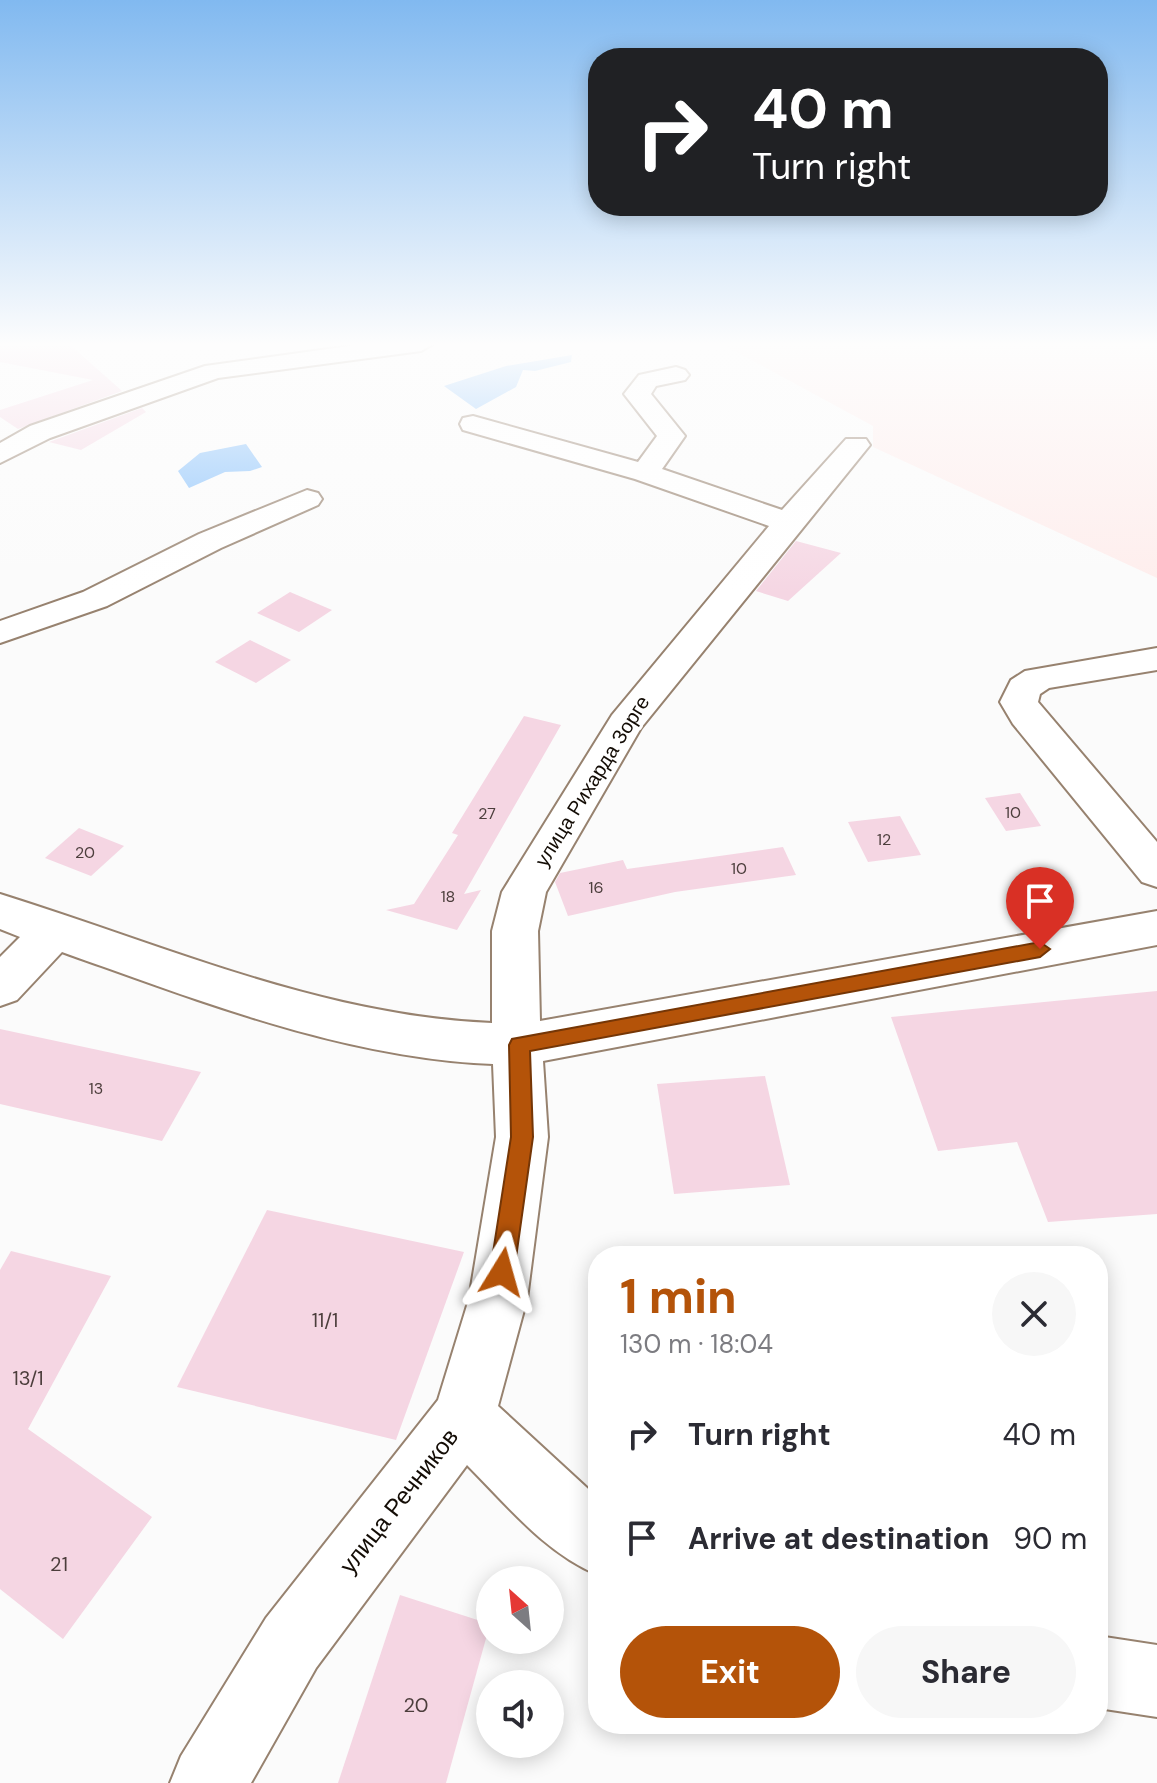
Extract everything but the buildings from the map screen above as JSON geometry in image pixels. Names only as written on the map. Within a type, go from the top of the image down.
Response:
[{"type":"street","points":[[0,455],[54,427]]},
{"type":"street","points":[[484,427],[645,473],[788,522]]},
{"type":"street","points":[[645,473],[671,436],[664,427]]},
{"type":"street","name":"улица Рихарда Зорге","points":[[519,1045],[514,980],[515,931],[524,892],[625,723],[788,522],[856,445]]},
{"type":"street","points":[[0,633],[95,599],[210,541],[307,499]]},
{"type":"street","points":[[1157,659],[1038,679],[1024,688],[1019,702],[1026,716],[1157,871]]},
{"type":"street","points":[[0,911],[53,932],[278,1006],[349,1023],[465,1044],[519,1045],[1157,928]]},
{"type":"street","points":[[0,987],[53,932]]},
{"type":"street","name":"улица Речников","points":[[208,1783],[291,1643],[464,1417],[500,1284],[522,1137],[519,1045]]},
{"type":"street","points":[[464,1417],[558,1509],[588,1533]]},
{"type":"street","points":[[1108,1674],[1157,1681]]},
{"type":"shaded area","points":[[873,427],[1157,427],[1157,578],[873,447]]},
{"type":"water","points":[[246,444],[262,467],[225,472],[189,488],[178,471],[200,453]]},
{"type":"route","points":[[502,1272],[522,1137],[519,1045],[1040,949]]}]
